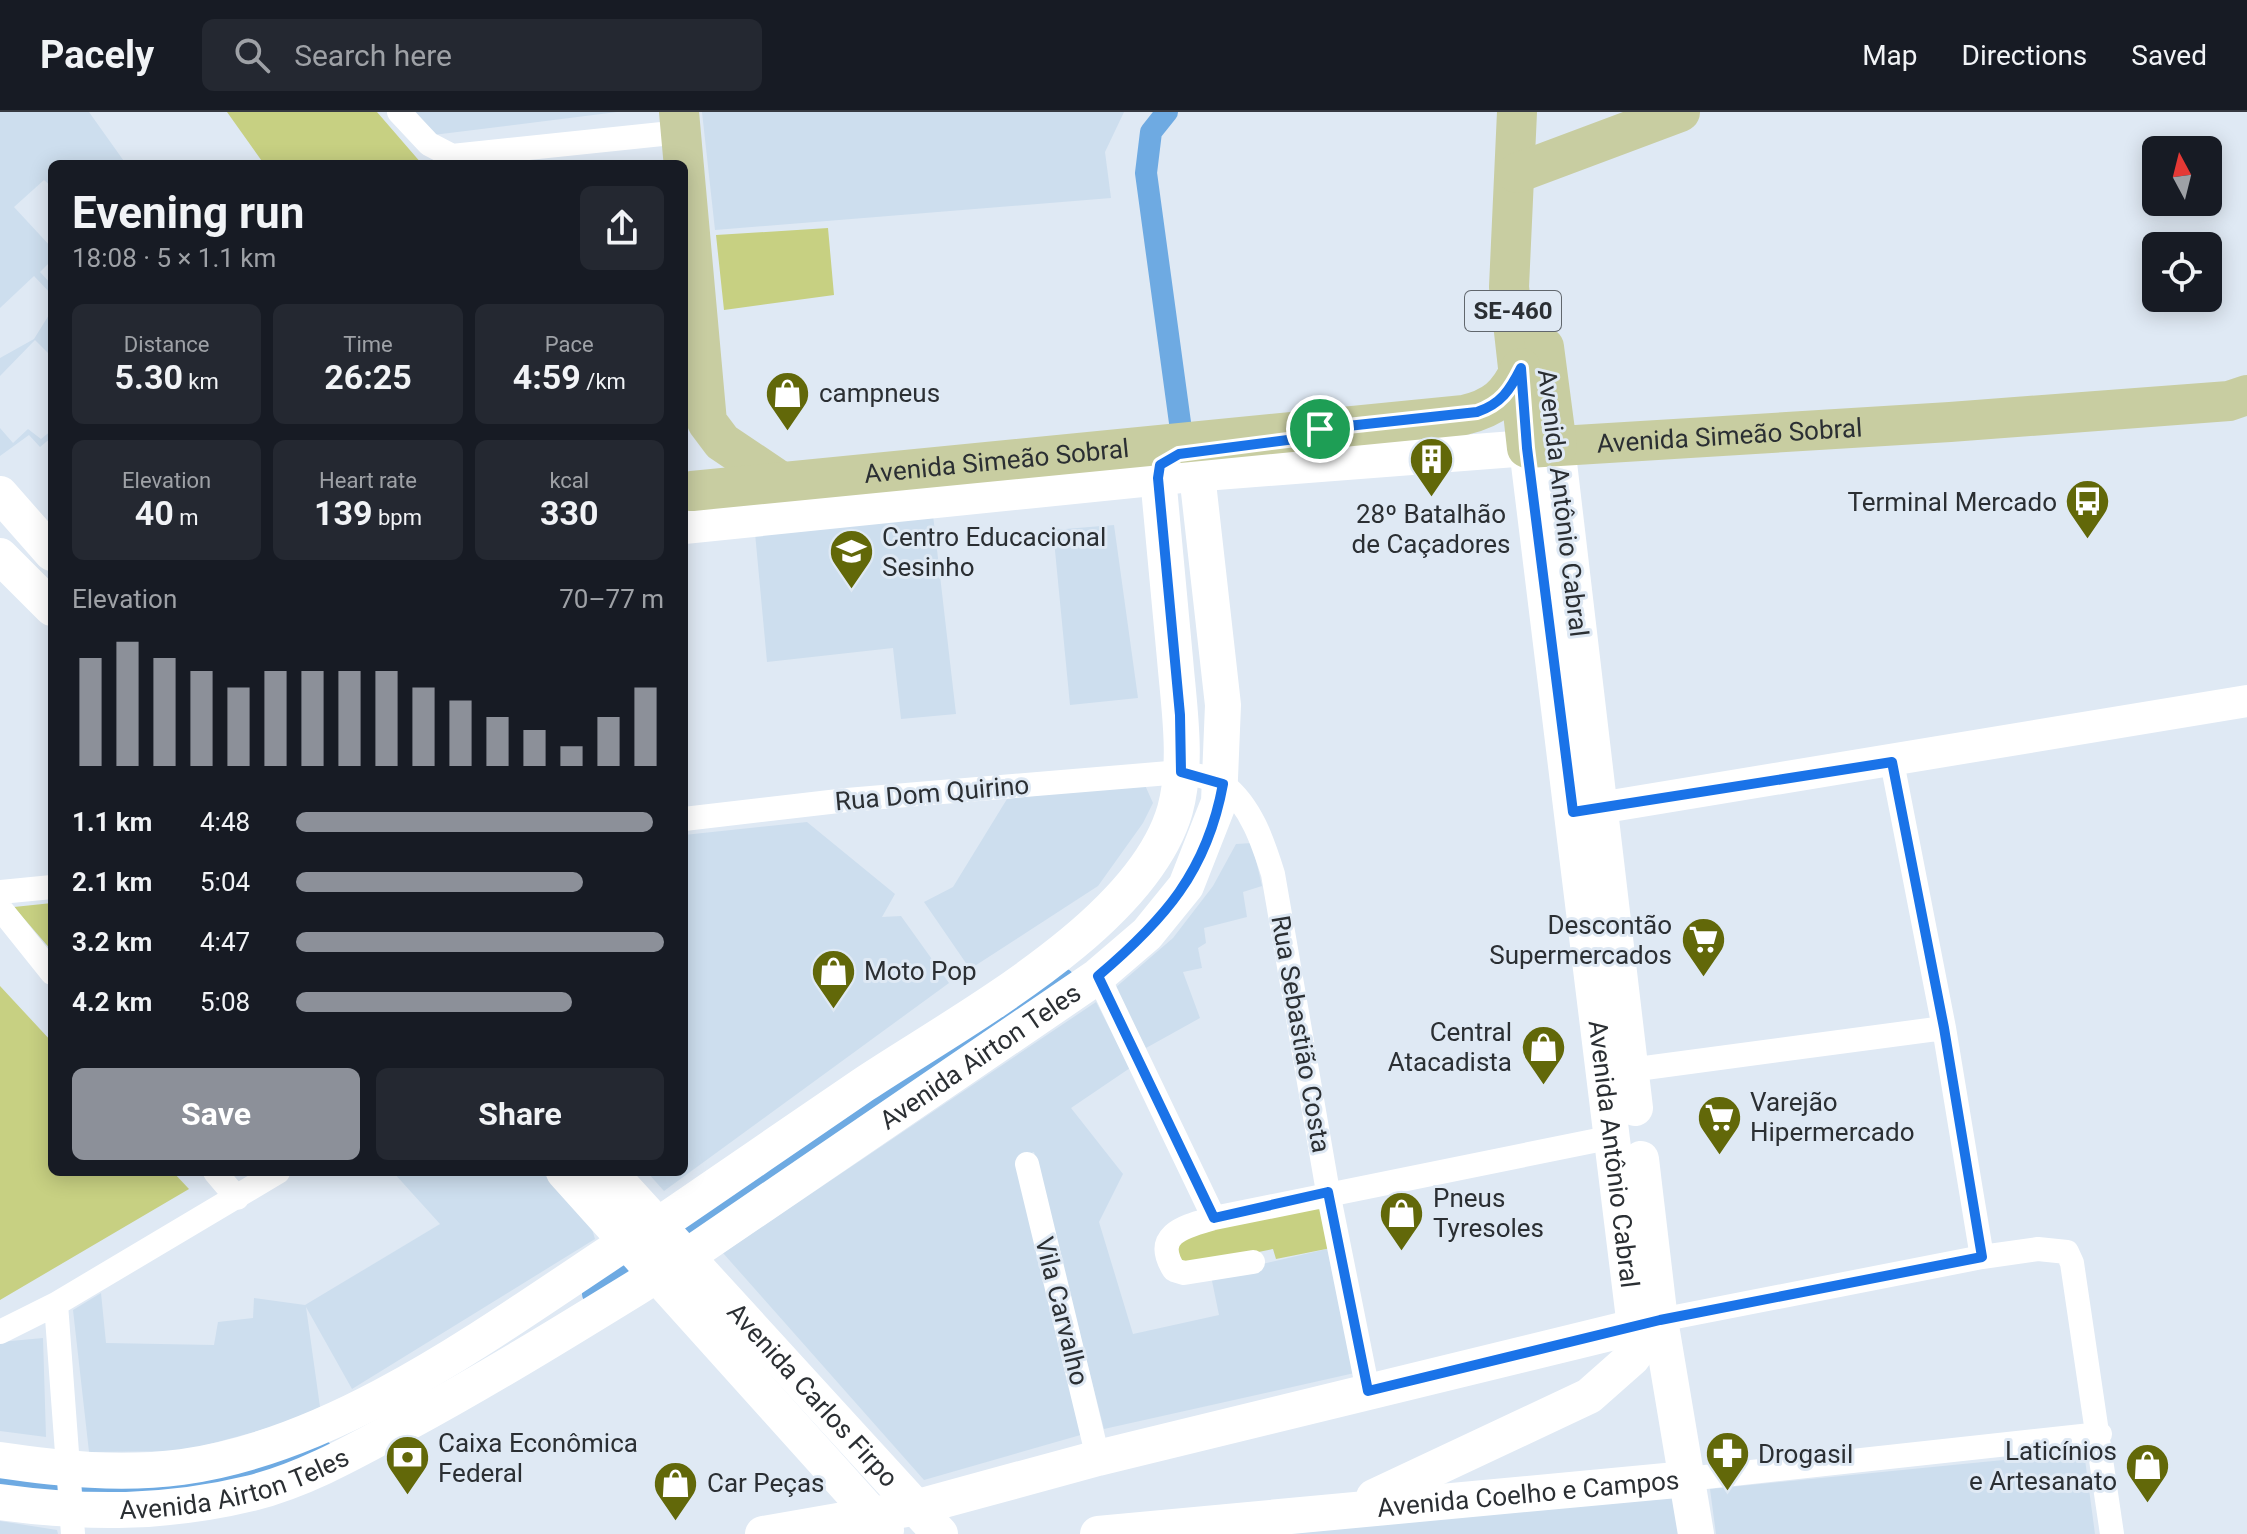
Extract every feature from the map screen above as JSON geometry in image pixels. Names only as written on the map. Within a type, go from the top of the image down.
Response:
[{"type":"main road","points":[[1517,173],[1680,112]]},
{"type":"main road","name":"SE-460","points":[[1517,173],[1518,118]]},
{"type":"main road","points":[[680,122],[683,160]]},
{"type":"main road","name":"Avenida Antônio Cabral","points":[[1517,173],[1509,287],[1521,368],[1542,447]]},
{"type":"main road","name":"Avenida Antônio Cabral","points":[[1517,173],[1542,447],[1587,811],[1630,1070],[1648,1324]]},
{"type":"main road","points":[[688,211],[707,422],[702,461],[688,497]]},
{"type":"main road","name":"Avenida Simeão Sobral","points":[[688,502],[1180,460],[1320,429],[1477,412],[1495,404],[1511,390],[1521,368]]},
{"type":"main road","name":"Avenida Simeão Sobral","points":[[688,502],[780,481],[1180,460],[1542,447],[2241,404]]},
{"type":"main road","points":[[707,422],[722,442],[743,459],[780,481]]},
{"type":"main road","name":"Avenida Airton Teles","points":[[0,1502],[71,1518],[164,1508],[253,1492],[337,1461],[496,1375],[657,1250],[1037,970],[1083,932],[1127,892],[1166,838],[1183,772],[1180,715],[1180,460]]},
{"type":"main road","name":"Avenida Airton Teles","points":[[0,1460],[66,1472],[144,1471],[182,1467],[260,1449],[299,1435],[376,1398],[468,1345],[657,1250],[1098,976],[1147,934],[1186,886],[1209,836],[1220,783],[1223,705],[1180,460]]},
{"type":"main road","points":[[0,494],[48,549]]},
{"type":"main road","points":[[20,580],[48,557]]},
{"type":"main road","name":"Avenida Antônio Cabral","points":[[1587,811],[1613,1137],[1648,1324]]},
{"type":"main road","points":[[569,1176],[657,1250]]},
{"type":"main road","points":[[611,1176],[657,1250]]},
{"type":"main road","name":"Avenida Carlos Firpo","points":[[657,1250],[929,1521]]},
{"type":"main road","name":"Avenida Carlos Firpo","points":[[657,1250],[881,1525]]},
{"type":"main road","points":[[763,1534],[929,1521],[1098,1458],[1648,1324]]},
{"type":"main road","points":[[1648,1324],[1687,1479],[1696,1534]]},
{"type":"main road","points":[[1342,1511],[1589,1396],[1632,1358],[1648,1324]]},
{"type":"main road","name":"Avenida Coelho e Campos","points":[[1098,1534],[1687,1479]]},
{"type":"street","points":[[399,112],[429,144],[452,156],[680,122]]},
{"type":"street","points":[[1587,811],[2247,701]]},
{"type":"street","points":[[1892,762],[1944,1028],[1982,1257]]},
{"type":"street","points":[[1183,772],[1220,783]]},
{"type":"street","name":"Rua Dom Quirino","points":[[688,819],[847,800],[1183,772]]},
{"type":"street","name":"Rua Sebastião Costa","points":[[1220,783],[1250,817],[1273,874],[1328,1192],[1368,1391]]},
{"type":"street","points":[[0,892],[48,887]]},
{"type":"street","points":[[0,908],[48,968]]},
{"type":"street","points":[[1098,976],[1214,1218]]},
{"type":"street","points":[[1630,1070],[1944,1028]]},
{"type":"street","points":[[1253,1262],[1190,1273],[1174,1270],[1167,1252],[1172,1234],[1214,1218],[1328,1192],[1613,1137]]},
{"type":"street","name":"Vila Carvalho","points":[[1027,1164],[1098,1458]]},
{"type":"street","points":[[218,1176],[237,1198]]},
{"type":"street","points":[[0,1332],[56,1304],[272,1176]]},
{"type":"street","points":[[1648,1324],[1982,1257],[2049,1249],[2067,1252],[2072,1263],[2100,1434],[2112,1534]]},
{"type":"street","points":[[56,1304],[71,1518]]},
{"type":"street","name":"Avenida Coelho e Campos","points":[[1687,1479],[2100,1434]]},
{"type":"shaded area","points":[[0,112],[89,112],[123,160],[48,160],[48,184],[44,180],[14,207],[48,244],[48,264],[40,272],[48,281],[48,291],[34,276],[0,308]]},
{"type":"shaded area","points":[[416,112],[617,112],[433,135]]},
{"type":"shaded area","points":[[702,112],[1124,112],[1105,152],[1111,198],[715,230]]},
{"type":"shaded area","points":[[48,316],[48,353],[35,340],[0,376],[0,358],[34,339]]},
{"type":"shaded area","points":[[0,428],[13,443],[28,429],[41,439],[48,433],[48,440],[40,447],[29,435],[0,456]]},
{"type":"shaded area","name":"Centro Educacional Sesinho","points":[[933,515],[956,714],[901,719],[893,648],[767,662],[755,533]]},
{"type":"shaded area","name":"Centro Educacional Sesinho","points":[[1114,525],[1138,698],[1070,705],[1053,530]]},
{"type":"shaded area","points":[[1144,783],[1153,803],[1143,823],[1098,886],[970,969],[924,902],[953,887],[1007,799]]},
{"type":"shaded area","points":[[807,822],[895,894],[882,917],[901,916],[949,983],[688,1173],[688,835]]},
{"type":"shaded area","points":[[1252,843],[1262,886],[1243,892],[1247,917],[1204,928],[1206,943],[1198,948],[1202,968],[1183,972],[1200,1018],[1146,1048],[1115,988],[1173,938],[1213,886],[1236,844]]},
{"type":"shaded area","points":[[1096,1002],[1130,1068],[1071,1108],[1123,1174],[1099,1222],[1133,1334],[1219,1315],[1211,1276],[1331,1248],[1359,1372],[1104,1429],[1034,1152],[1017,1158],[1084,1434],[924,1480],[723,1253]]},
{"type":"shaded area","points":[[397,1176],[546,1176],[592,1229],[595,1239],[352,1389],[306,1307],[320,1407],[287,1423],[184,1451],[89,1452],[73,1310],[101,1293],[106,1343],[214,1345],[218,1322],[253,1318],[254,1298],[305,1305],[440,1224]]},
{"type":"shaded area","points":[[651,1176],[685,1176],[664,1191]]},
{"type":"shaded area","points":[[43,1338],[46,1437],[0,1431],[0,1342]]},
{"type":"shaded area","points":[[2084,1452],[2095,1534],[1716,1534],[1710,1489]]},
{"type":"shaded area","points":[[1673,1494],[1679,1534],[1289,1534]]},
{"type":"shaded area","points":[[0,1521],[57,1530],[58,1534],[0,1534]]},
{"type":"green space","points":[[227,112],[377,112],[419,160],[261,160]]},
{"type":"green space","points":[[828,228],[834,295],[724,310],[716,235]]},
{"type":"green space","points":[[48,903],[48,946],[14,907]]},
{"type":"green space","points":[[0,986],[48,1038],[48,1176],[177,1176],[189,1189],[0,1300]]},
{"type":"green space","points":[[1321,1206],[1331,1248],[1276,1259],[1273,1249],[1180,1268],[1173,1237]]},
{"type":"waterway","points":[[1167,112],[1151,132],[1146,173],[1184,452]]},
{"type":"waterway","points":[[593,1294],[877,1100],[1063,979]]},
{"type":"waterway","points":[[0,1482],[122,1489],[204,1484],[283,1465],[321,1450]]},
{"type":"place","name":"campneus","points":[[788,432]]},
{"type":"place","name":"28º Batalhão de Caçadores","points":[[1431,498]]},
{"type":"place","name":"Terminal Mercado","points":[[2088,541]]},
{"type":"place","name":"Centro Educacional Sesinho","points":[[851,591]]},
{"type":"place","name":"Descontão Supermercados","points":[[1703,979]]},
{"type":"place","name":"Moto Pop","points":[[833,1010]]},
{"type":"place","name":"Central Atacadista","points":[[1543,1086]]},
{"type":"place","name":"Varejão Hipermercado","points":[[1719,1156]]},
{"type":"place","name":"Pneus Tyresoles","points":[[1402,1252]]},
{"type":"place","name":"Drogasil","points":[[1727,1493]]},
{"type":"place","name":"Caixa Econômica Federal","points":[[407,1497]]},
{"type":"place","name":"Laticínios e Artesanato","points":[[2148,1505]]},
{"type":"place","name":"Car Peças","points":[[676,1522]]},
{"type":"route","points":[[1521,368],[1527,448],[1573,812],[1892,762],[1944,1028],[1982,1257],[1660,1320],[1368,1391],[1328,1192],[1214,1218],[1098,976],[1147,934],[1186,886],[1209,836],[1223,784],[1181,772],[1180,715],[1158,478],[1160,465],[1179,454],[1303,438],[1320,429],[1477,412],[1495,404],[1511,390],[1521,368]]}]
